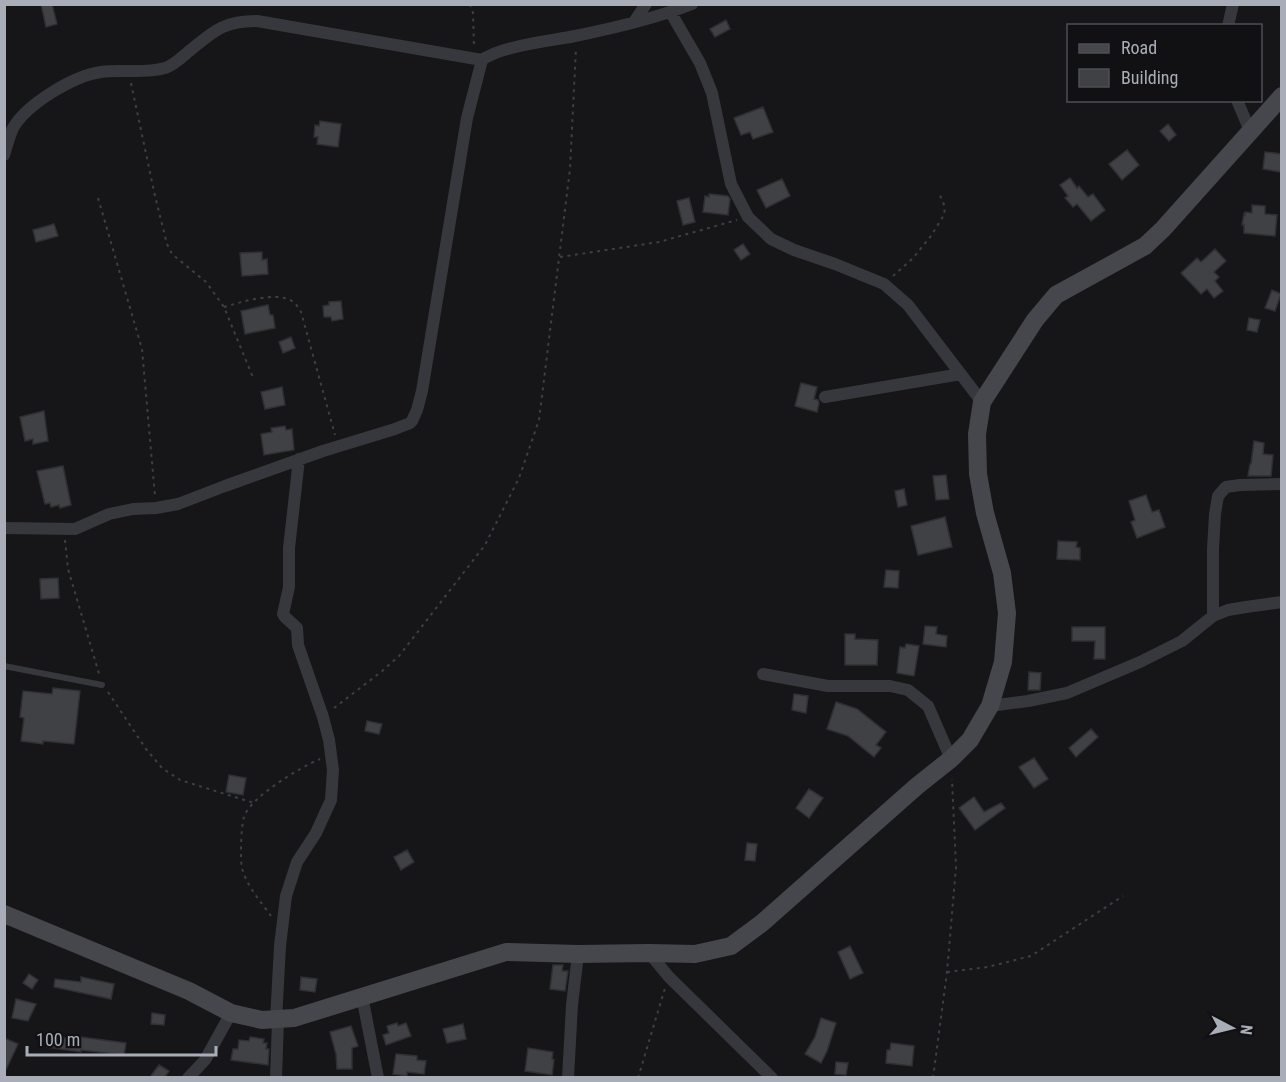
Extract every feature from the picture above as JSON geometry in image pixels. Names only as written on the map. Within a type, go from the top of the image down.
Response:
[{"type":"street","points":[[634,22],[646,4]]},
{"type":"street","points":[[4,155],[14,128],[23,115],[43,98],[72,81],[99,72],[167,68],[218,28],[245,21],[257,21],[478,59],[513,48],[576,36],[671,13],[692,4]]},
{"type":"street","points":[[1228,24],[1233,4]]},
{"type":"street","points":[[671,13],[700,63],[712,93],[731,184],[748,217],[771,239],[884,284],[908,305],[982,402]]},
{"type":"street","points":[[4,528],[75,529],[109,514],[178,504],[299,459],[410,423],[417,410],[422,391],[478,59]]},
{"type":"street","points":[[4,914],[189,991],[231,1012],[262,1020],[294,1018],[506,952],[695,954],[731,946],[762,923],[970,740],[990,706],[1004,662],[1007,613],[1002,573],[985,513],[978,474],[977,434],[982,402],[1035,320],[1056,295],[1145,246],[1163,229],[1281,96]]},
{"type":"street","points":[[1238,102],[1250,130]]},
{"type":"street","points":[[825,397],[961,374]]},
{"type":"street","points":[[276,1077],[277,1020],[286,896],[297,862],[316,833],[331,800],[333,770],[323,717],[298,645],[297,628],[283,614],[289,587],[289,548],[299,459]]},
{"type":"street","points":[[1212,616],[1213,549],[1218,496],[1226,487],[1281,483]]},
{"type":"street","points":[[990,706],[1067,693],[1140,662],[1182,641],[1212,616],[1237,608],[1281,602]]},
{"type":"street","points":[[763,674],[828,686],[890,686],[908,690],[928,706],[951,759]]},
{"type":"street","points":[[649,953],[669,977],[772,1077]]},
{"type":"street","points":[[568,1077],[572,1005],[578,954]]},
{"type":"street","points":[[362,996],[378,1077]]},
{"type":"street","points":[[188,1077],[205,1060],[231,1012]]},
{"type":"lane","points":[[4,666],[102,685]]},
{"type":"path","points":[[471,4],[478,59]]},
{"type":"path","points":[[323,717],[399,656],[485,545],[519,478],[539,420],[570,169],[576,36]]},
{"type":"path","points":[[129,71],[166,244],[172,254],[206,282],[224,307],[254,380]]},
{"type":"path","points":[[884,284],[913,258],[931,236],[944,214],[945,207],[939,193]]},
{"type":"path","points":[[98,198],[142,349],[156,508]]},
{"type":"path","points":[[559,257],[659,242],[748,217]]},
{"type":"path","points":[[224,307],[250,300],[277,297],[290,299],[296,304],[301,312],[339,446]]},
{"type":"path","points":[[64,528],[68,569],[102,685],[146,749],[162,768],[180,780],[254,803]]},
{"type":"path","points":[[282,932],[252,889],[242,868],[244,817],[254,803],[280,782],[308,765],[331,755]]},
{"type":"path","points":[[933,1077],[947,972],[956,867],[951,759]]},
{"type":"path","points":[[947,972],[988,967],[1031,956],[1123,896]]},
{"type":"path","points":[[638,1077],[669,977]]},
{"type":"building","points":[[41,4],[52,4],[57,24],[46,27]]},
{"type":"building","points":[[726,20],[730,29],[715,37],[710,29]]},
{"type":"building","points":[[763,107],[773,132],[753,139],[750,132],[741,135],[734,118]]},
{"type":"building","points":[[320,121],[341,124],[338,147],[317,144],[318,137],[314,137],[315,125],[319,126]]},
{"type":"building","points":[[1168,124],[1176,135],[1169,141],[1160,131]]},
{"type":"building","points":[[1127,150],[1139,165],[1122,180],[1109,164]]},
{"type":"building","points":[[1265,152],[1281,154],[1281,172],[1263,169]]},
{"type":"building","points":[[1070,178],[1088,197],[1093,194],[1105,210],[1091,221],[1077,204],[1073,207],[1065,198],[1068,196],[1060,185]]},
{"type":"building","points":[[782,179],[790,196],[766,208],[757,190]]},
{"type":"building","points":[[709,194],[728,196],[730,199],[728,215],[703,212],[705,196],[709,197]]},
{"type":"building","points":[[689,198],[695,222],[683,225],[677,201]]},
{"type":"building","points":[[1252,205],[1265,206],[1265,214],[1277,215],[1275,236],[1244,233],[1244,225],[1242,225],[1244,214],[1245,212],[1252,213]]},
{"type":"building","points":[[54,224],[58,236],[36,242],[33,230]]},
{"type":"building","points":[[743,244],[750,254],[741,260],[734,250]]},
{"type":"building","points":[[1215,249],[1226,261],[1214,272],[1219,277],[1215,281],[1223,291],[1214,298],[1207,289],[1201,294],[1181,273],[1197,258],[1201,262]]},
{"type":"building","points":[[262,252],[262,260],[267,259],[268,274],[242,276],[240,253]]},
{"type":"building","points":[[1272,290],[1281,294],[1275,311],[1265,308]]},
{"type":"building","points":[[341,301],[343,319],[332,321],[331,317],[324,317],[323,306],[329,305],[329,302]]},
{"type":"building","points":[[268,305],[270,315],[273,315],[275,328],[245,334],[241,311]]},
{"type":"building","points":[[1249,318],[1260,320],[1257,332],[1247,330]]},
{"type":"building","points":[[291,337],[295,348],[283,353],[279,342]]},
{"type":"building","points":[[801,383],[817,387],[814,399],[819,403],[817,412],[795,406]]},
{"type":"building","points":[[282,387],[285,405],[265,409],[261,392]]},
{"type":"building","points":[[44,411],[48,441],[33,444],[33,439],[25,441],[20,417]]},
{"type":"building","points":[[285,426],[286,430],[292,429],[294,450],[264,455],[261,434],[272,432],[271,428]]},
{"type":"building","points":[[1254,441],[1264,443],[1263,454],[1273,455],[1271,476],[1248,476]]},
{"type":"building","points":[[63,466],[71,505],[60,508],[59,505],[51,507],[50,503],[45,504],[37,471]]},
{"type":"building","points":[[946,475],[949,499],[936,500],[933,476]]},
{"type":"building","points":[[904,489],[907,505],[898,507],[895,491]]},
{"type":"building","points":[[1146,495],[1152,512],[1159,510],[1165,527],[1137,538],[1131,522],[1135,520],[1129,501]]},
{"type":"building","points":[[945,517],[952,547],[918,555],[911,526]]},
{"type":"building","points":[[1058,541],[1077,542],[1076,547],[1080,548],[1080,560],[1057,559]]},
{"type":"building","points":[[886,570],[899,571],[898,588],[884,587]]},
{"type":"building","points":[[58,578],[59,598],[41,599],[40,579]]},
{"type":"building","points":[[925,626],[937,627],[936,634],[947,636],[946,647],[923,644]]},
{"type":"building","points":[[1072,627],[1105,627],[1105,659],[1094,659],[1095,641],[1072,641]]},
{"type":"building","points":[[845,634],[855,634],[855,639],[878,640],[877,665],[845,665]]},
{"type":"building","points":[[906,644],[919,646],[914,676],[897,673],[900,647],[905,648]]},
{"type":"building","points":[[1029,672],[1041,673],[1040,690],[1028,690]]},
{"type":"building","points":[[53,688],[80,691],[74,744],[21,741],[24,718],[20,717],[23,691],[52,694]]},
{"type":"building","points":[[794,694],[808,696],[806,713],[792,710]]},
{"type":"building","points":[[836,702],[857,709],[886,732],[876,745],[881,748],[874,757],[848,736],[827,729]]},
{"type":"building","points":[[367,721],[382,724],[379,734],[365,731]]},
{"type":"building","points":[[1091,729],[1098,737],[1076,757],[1069,748]]},
{"type":"building","points":[[1034,758],[1048,779],[1034,788],[1019,767]]},
{"type":"building","points":[[229,775],[246,778],[243,795],[226,792]]},
{"type":"building","points":[[809,789],[823,798],[809,818],[796,808]]},
{"type":"building","points":[[974,797],[984,812],[1001,803],[1005,808],[975,830],[959,808]]},
{"type":"building","points":[[747,843],[757,844],[755,861],[745,860]]},
{"type":"building","points":[[407,850],[414,862],[401,870],[394,857]]},
{"type":"building","points":[[850,946],[863,973],[850,979],[838,952]]},
{"type":"building","points":[[553,965],[563,965],[562,971],[568,971],[565,991],[550,989]]},
{"type":"building","points":[[29,974],[38,980],[32,989],[23,983]]},
{"type":"building","points":[[81,977],[114,984],[111,999],[54,987],[55,979],[81,982]]},
{"type":"building","points":[[301,977],[317,979],[315,992],[300,990]]},
{"type":"building","points":[[16,999],[36,1004],[28,1021],[12,1018]]},
{"type":"building","points":[[152,1013],[165,1015],[164,1025],[151,1024]]},
{"type":"building","points":[[821,1018],[836,1023],[821,1063],[805,1054],[815,1037]]},
{"type":"building","points":[[397,1023],[398,1026],[406,1023],[411,1036],[386,1045],[383,1035],[389,1033],[387,1026]]},
{"type":"building","points":[[463,1024],[466,1039],[447,1043],[443,1029]]},
{"type":"building","points":[[351,1026],[358,1046],[352,1048],[352,1069],[337,1069],[336,1054],[330,1032]]},
{"type":"building","points":[[49,1036],[72,1039],[73,1036],[126,1043],[124,1055],[47,1047]]},
{"type":"building","points":[[250,1037],[264,1039],[263,1043],[267,1043],[268,1065],[231,1060],[233,1049],[238,1049],[239,1040],[249,1041]]},
{"type":"building","points":[[4,1038],[18,1044],[4,1074]]},
{"type":"building","points":[[891,1043],[914,1046],[912,1066],[886,1063],[887,1050],[890,1050]]},
{"type":"building","points":[[528,1048],[553,1052],[552,1075],[525,1071]]},
{"type":"building","points":[[396,1054],[417,1056],[417,1060],[426,1061],[424,1074],[407,1072],[407,1076],[393,1074]]},
{"type":"building","points":[[836,1062],[848,1063],[846,1075],[835,1074]]},
{"type":"building","points":[[159,1065],[169,1071],[165,1077],[150,1077]]}]
